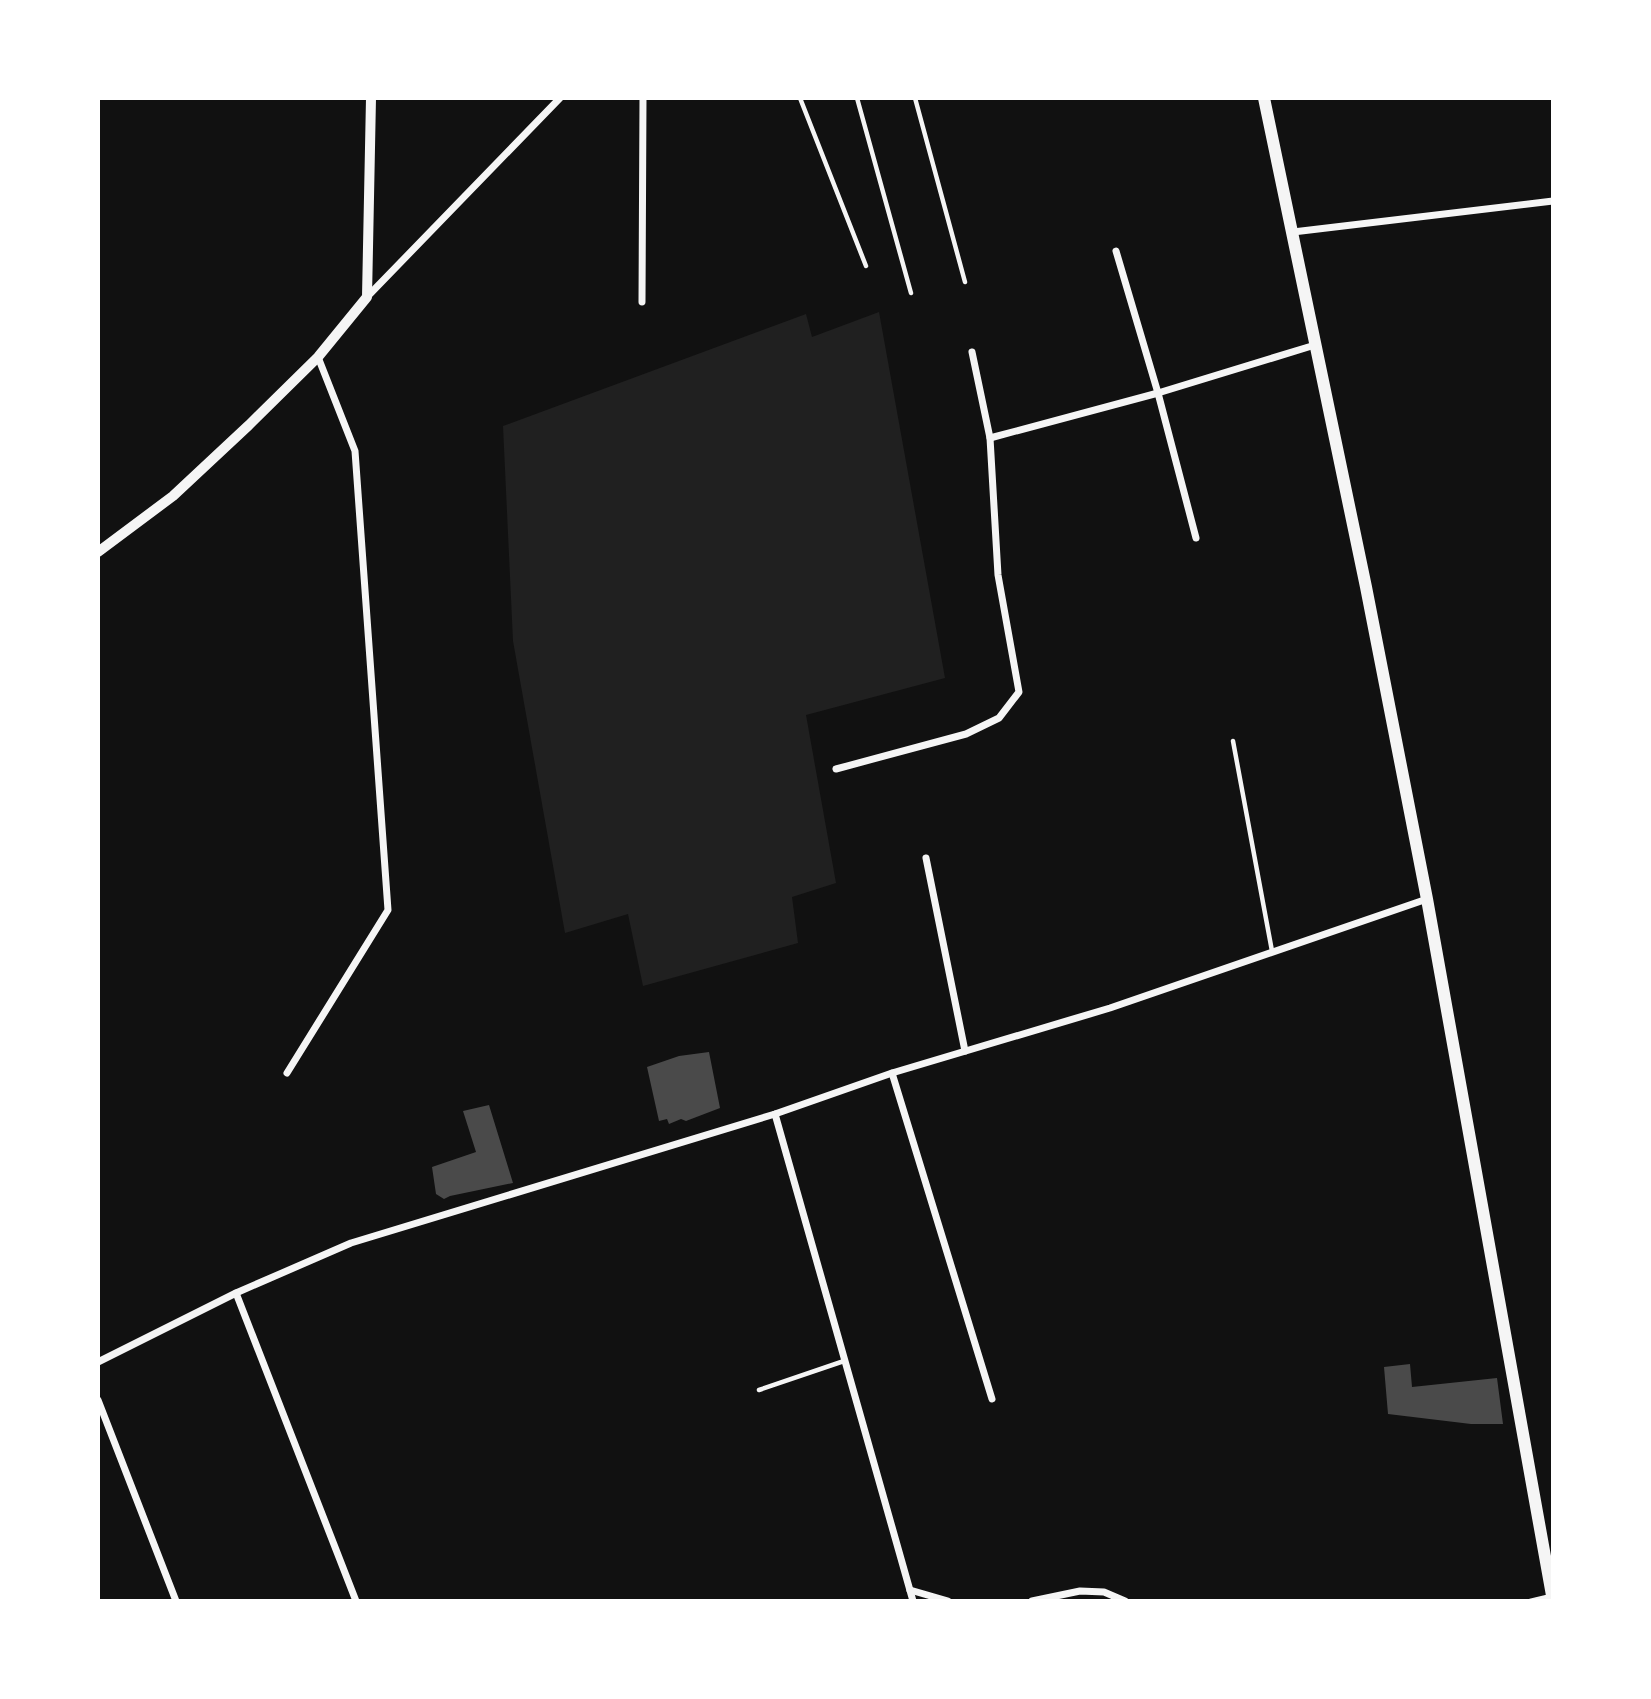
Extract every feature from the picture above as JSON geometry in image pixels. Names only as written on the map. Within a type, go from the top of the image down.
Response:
[{"type":"main road","points":[[1264,98],[1366,587],[1427,900],[1552,1598]]},
{"type":"street","points":[[368,298],[371,98]]},
{"type":"street","points":[[98,552],[173,496],[318,357],[368,298],[560,98]]},
{"type":"street","points":[[642,302],[643,98]]},
{"type":"street","points":[[1293,232],[1553,201]]},
{"type":"street","points":[[1116,251],[1158,393],[1196,538]]},
{"type":"street","points":[[990,438],[1158,393],[1315,345]]},
{"type":"street","points":[[835,769],[965,734],[999,718],[1019,692],[998,575],[990,438],[972,352]]},
{"type":"street","points":[[287,1073],[388,910],[355,451],[318,357]]},
{"type":"street","points":[[926,858],[965,1051]]},
{"type":"street","points":[[98,1362],[236,1293],[351,1243],[775,1114],[891,1073],[1110,1008],[1427,900]]},
{"type":"street","points":[[891,1073],[992,1399]]},
{"type":"street","points":[[775,1114],[913,1601]]},
{"type":"street","points":[[236,1293],[356,1601]]},
{"type":"street","points":[[98,1400],[176,1601]]},
{"type":"street","points":[[910,1590],[948,1601]]},
{"type":"street","points":[[1032,1601],[1080,1591],[1104,1592],[1125,1601]]},
{"type":"lane","points":[[800,98],[866,266]]},
{"type":"lane","points":[[857,98],[911,293]]},
{"type":"lane","points":[[915,98],[965,282]]},
{"type":"lane","points":[[1233,741],[1272,951]]},
{"type":"lane","points":[[759,1390],[845,1361]]},
{"type":"lane","points":[[1530,1601],[1552,1598]]},
{"type":"shaded area","points":[[879,312],[945,678],[806,715],[836,883],[792,897],[798,943],[643,986],[628,914],[565,933],[513,641],[503,426],[806,314],[812,337]]},
{"type":"building","points":[[709,1052],[720,1108],[686,1121],[681,1119],[669,1124],[667,1119],[659,1121],[647,1067],[679,1056]]},
{"type":"building","points":[[489,1105],[513,1183],[444,1199],[436,1194],[432,1167],[476,1152],[463,1111]]},
{"type":"building","points":[[1410,1364],[1412,1387],[1497,1378],[1503,1424],[1471,1424],[1388,1414],[1384,1367]]}]
